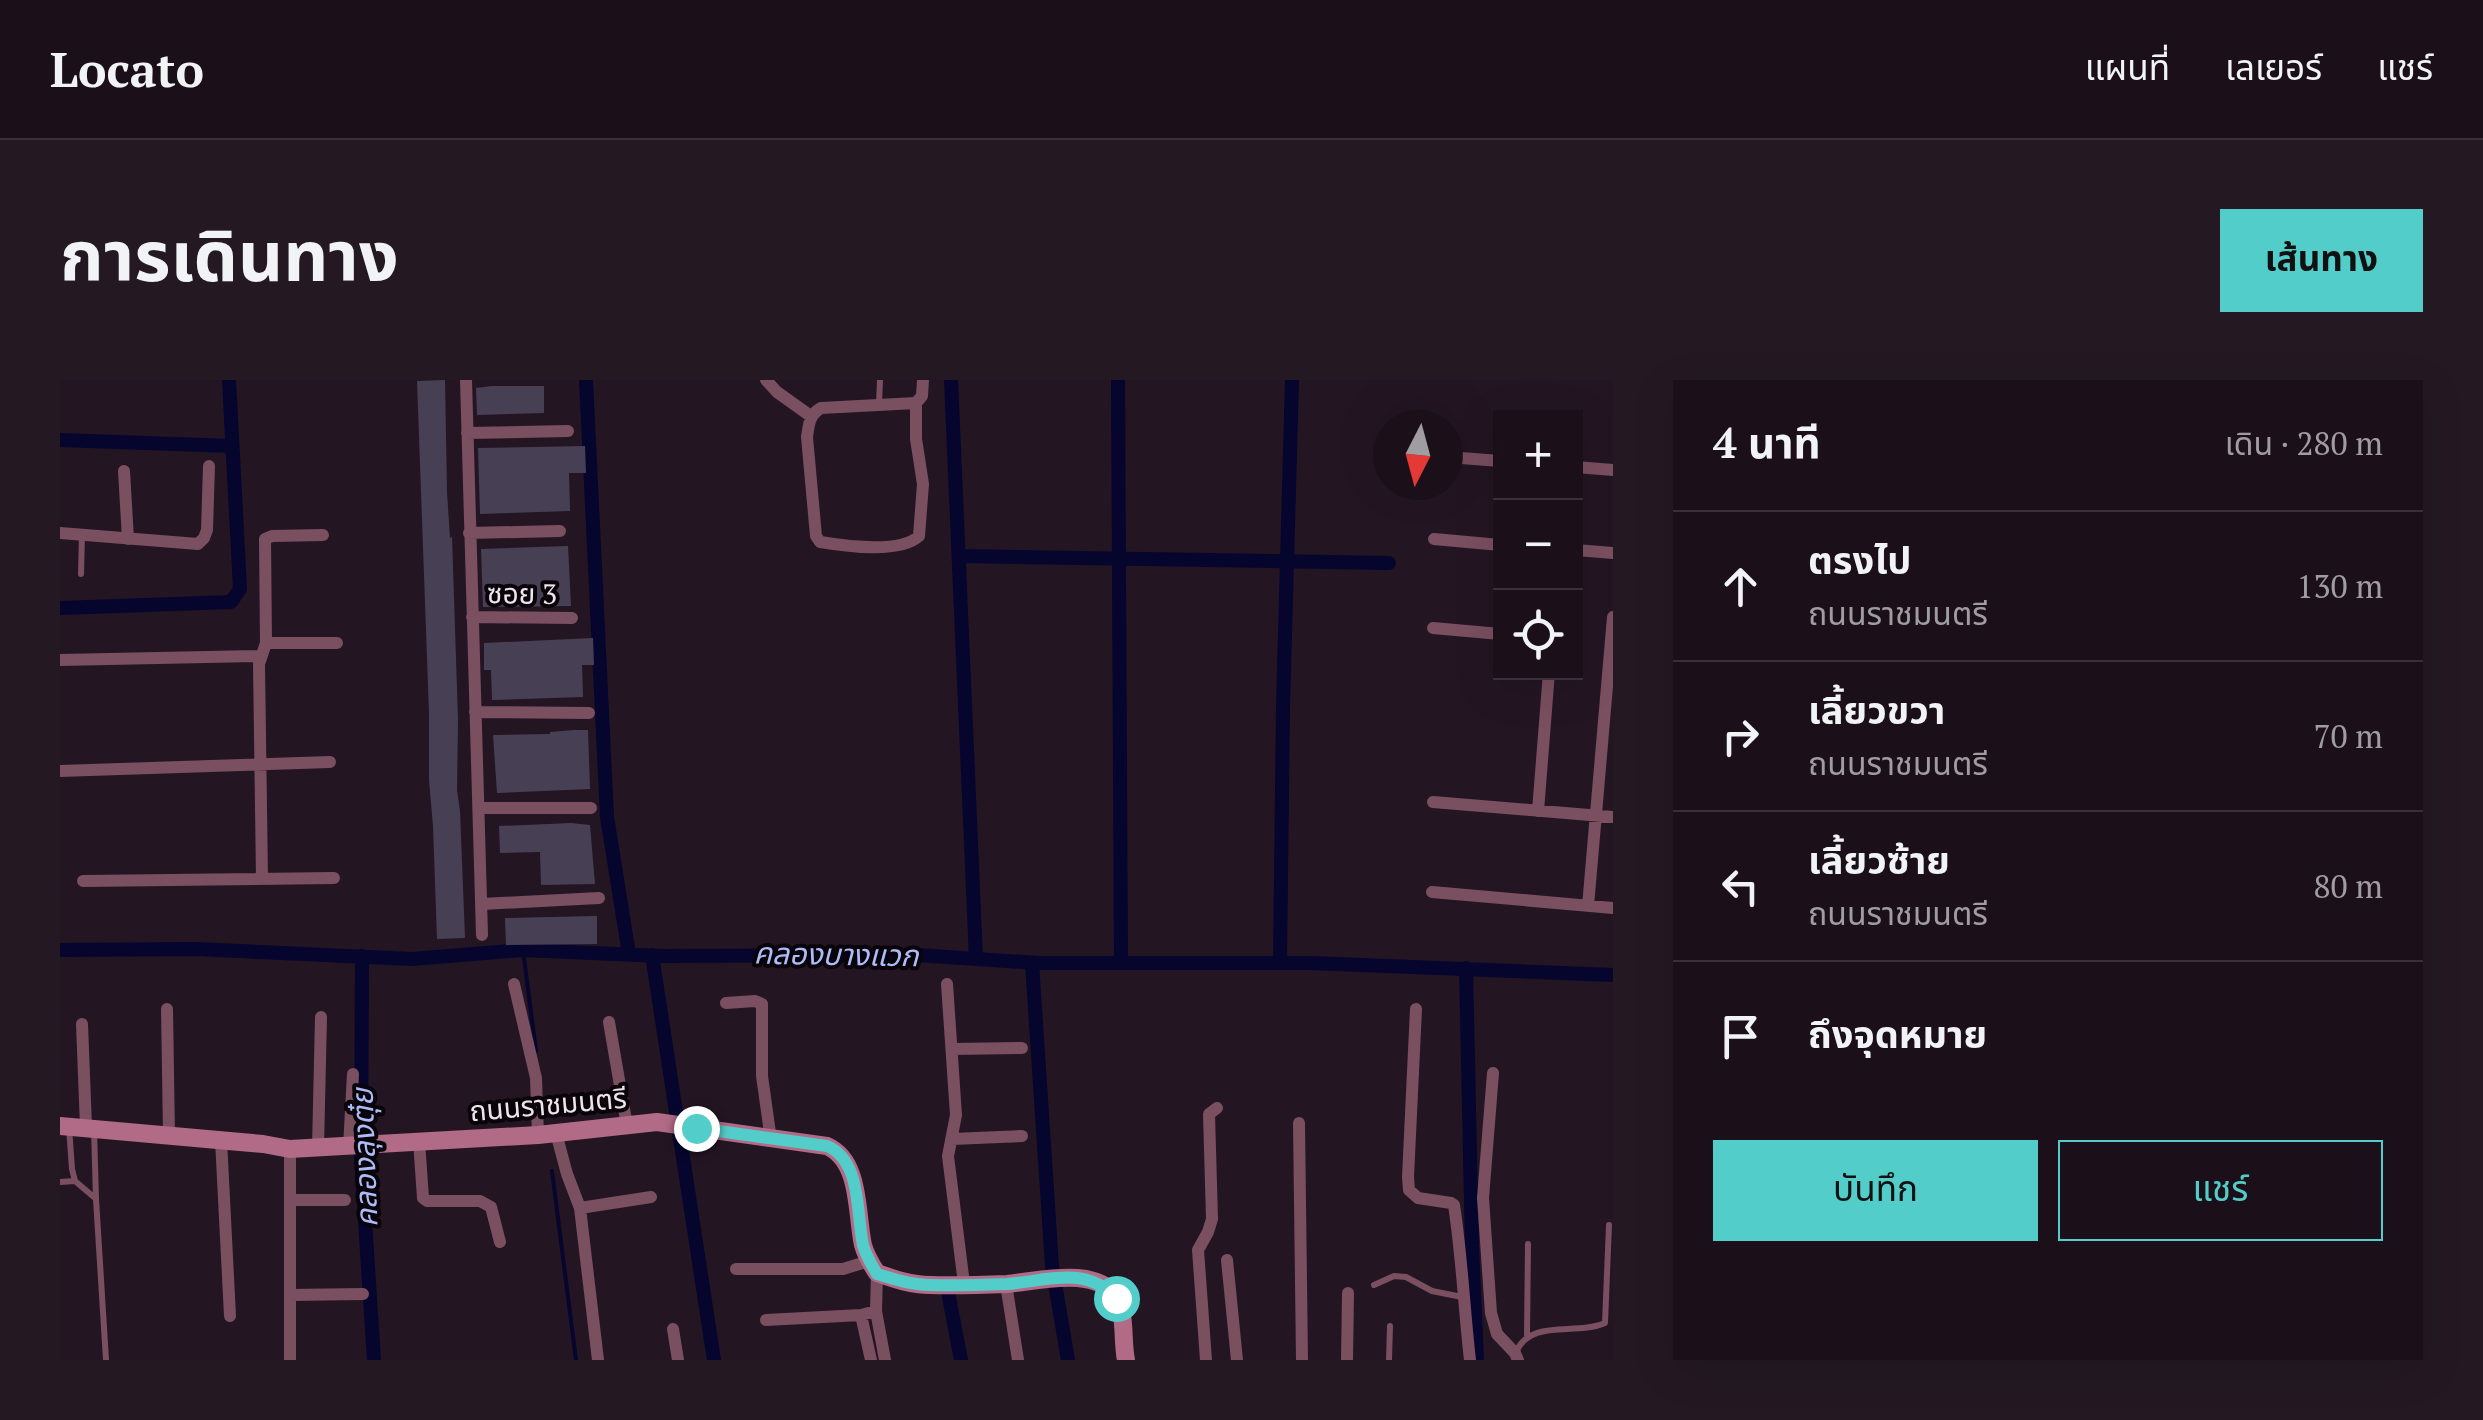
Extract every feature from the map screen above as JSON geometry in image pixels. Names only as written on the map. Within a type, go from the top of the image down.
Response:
[{"type":"street","points":[[466,380],[482,935]]},
{"type":"street","points":[[766,380],[812,416]]},
{"type":"street","points":[[916,403],[821,408],[812,416],[807,437],[816,536],[820,542],[898,547],[916,540],[921,524],[922,484],[916,403],[922,396],[923,380]]},
{"type":"street","points":[[467,433],[568,430]]},
{"type":"street","points":[[1463,458],[1493,460]]},
{"type":"street","points":[[60,533],[198,544],[207,530],[209,466]]},
{"type":"street","points":[[1583,468],[1613,470]]},
{"type":"street","points":[[124,471],[128,539]]},
{"type":"street","points":[[469,532],[560,531]]},
{"type":"street","points":[[262,879],[259,764],[265,539],[323,535]]},
{"type":"street","points":[[1434,540],[1493,544]]},
{"type":"street","points":[[1583,551],[1613,553]]},
{"type":"street","name":"ซอย 3","points":[[472,617],[572,618]]},
{"type":"street","points":[[1588,906],[1595,815],[1608,727],[1613,617]]},
{"type":"street","points":[[1434,628],[1493,633]]},
{"type":"street","points":[[60,660],[264,650],[336,642]]},
{"type":"street","points":[[1538,810],[1548,680]]},
{"type":"street","points":[[475,712],[589,713]]},
{"type":"street","points":[[66,771],[330,762]]},
{"type":"street","points":[[1433,802],[1613,816]]},
{"type":"street","points":[[480,808],[592,808]]},
{"type":"street","points":[[83,881],[334,878]]},
{"type":"street","points":[[1432,892],[1613,908]]},
{"type":"street","points":[[482,904],[598,898]]},
{"type":"street","points":[[514,984],[547,1134],[580,1208],[598,1360]]},
{"type":"street","points":[[947,984],[956,1115],[948,1156],[964,1284]]},
{"type":"street","points":[[726,1002],[762,1004],[762,1076],[770,1140]]},
{"type":"street","points":[[167,1009],[169,1135]]},
{"type":"street","points":[[1416,1009],[1408,1186],[1418,1198],[1454,1206],[1470,1360]]},
{"type":"street","points":[[318,1148],[321,1017]]},
{"type":"street","points":[[610,1022],[627,1126]]},
{"type":"street","points":[[77,1127],[82,1024]]},
{"type":"street","points":[[952,1049],[1022,1048]]},
{"type":"street","points":[[351,1146],[353,1074]]},
{"type":"street","points":[[1493,1074],[1483,1198],[1491,1312],[1497,1334],[1516,1357]]},
{"type":"street","points":[[1206,1360],[1198,1250],[1212,1219],[1210,1114],[1217,1108]]},
{"type":"street","name":"ถนนราชมนตรี","points":[[77,1127],[290,1149],[547,1134],[658,1122],[827,1146],[837,1150],[847,1162],[864,1248],[873,1267]]},
{"type":"street","points":[[1299,1123],[1302,1360]]},
{"type":"street","points":[[952,1139],[1022,1136]]},
{"type":"street","points":[[221,1140],[230,1316]]},
{"type":"street","points":[[419,1142],[423,1198],[488,1203],[500,1242]]},
{"type":"street","points":[[290,1149],[290,1360]]},
{"type":"street","points":[[580,1208],[650,1198]]},
{"type":"street","points":[[290,1200],[345,1200]]},
{"type":"street","points":[[1227,1260],[1237,1360]]},
{"type":"street","points":[[873,1267],[885,1360]]},
{"type":"street","points":[[736,1269],[873,1267],[903,1282],[928,1286],[1077,1278],[1104,1284],[1116,1298],[1122,1318],[1126,1360]]},
{"type":"street","points":[[1006,1284],[1018,1360]]},
{"type":"street","points":[[1347,1360],[1348,1293]]},
{"type":"street","points":[[290,1295],[363,1294]]},
{"type":"street","points":[[766,1320],[876,1311]]},
{"type":"street","points":[[860,1315],[871,1360]]},
{"type":"street","points":[[673,1329],[678,1360]]},
{"type":"lane","points":[[879,405],[880,380]]},
{"type":"lane","points":[[81,574],[82,534]]},
{"type":"lane","points":[[77,1127],[72,1170],[75,1181],[96,1199]]},
{"type":"lane","points":[[77,1127],[96,1199],[106,1360]]},
{"type":"lane","points":[[60,1182],[75,1181]]},
{"type":"lane","points":[[1516,1357],[1520,1342],[1527,1335],[1605,1323],[1609,1225]]},
{"type":"lane","points":[[1527,1335],[1528,1244]]},
{"type":"lane","points":[[1374,1285],[1394,1276],[1406,1276],[1432,1291],[1462,1297]]},
{"type":"lane","points":[[1389,1360],[1390,1326]]},
{"type":"building","points":[[445,380],[465,938],[437,939],[417,381]]},
{"type":"building","points":[[544,386],[544,413],[477,415],[476,388]]},
{"type":"building","points":[[585,446],[586,473],[569,473],[570,511],[480,514],[478,448]]},
{"type":"building","points":[[568,546],[571,606],[483,607],[481,549]]},
{"type":"building","points":[[593,638],[594,665],[582,665],[583,697],[492,700],[491,670],[484,670],[484,643]]},
{"type":"building","points":[[588,730],[590,789],[497,793],[493,735]]},
{"type":"building","points":[[590,825],[595,884],[541,885],[540,852],[500,853],[499,826]]},
{"type":"building","points":[[597,916],[597,944],[506,945],[505,918]]},
{"type":"waterway","points":[[60,608],[231,602],[240,589],[229,380]]},
{"type":"waterway","points":[[586,380],[607,817],[629,954]]},
{"type":"waterway","points":[[951,380],[976,959]]},
{"type":"waterway","points":[[1118,380],[1121,963]]},
{"type":"waterway","points":[[1280,962],[1292,380]]},
{"type":"waterway","points":[[60,440],[232,446]]},
{"type":"waterway","points":[[959,556],[1389,563]]},
{"type":"waterway","name":"คลองบางแวก","points":[[60,950],[196,949],[412,959],[523,950],[661,956],[917,955],[1038,963],[1311,963],[1613,975]]},
{"type":"waterway","points":[[523,950],[536,1051]]},
{"type":"waterway","points":[[652,955],[714,1360]]},
{"type":"waterway","name":"คลองลุงตุ๋ย","points":[[362,956],[361,1159],[374,1360]]},
{"type":"waterway","points":[[1032,963],[1052,1266],[1068,1360]]},
{"type":"waterway","points":[[1466,968],[1477,1360]]},
{"type":"waterway","points":[[552,1171],[576,1360]]},
{"type":"waterway","points":[[948,1292],[961,1360]]},
{"type":"route","points":[[696,1128],[837,1150],[847,1162],[864,1248],[877,1274],[928,1286],[1077,1278],[1104,1284],[1116,1298]]}]
